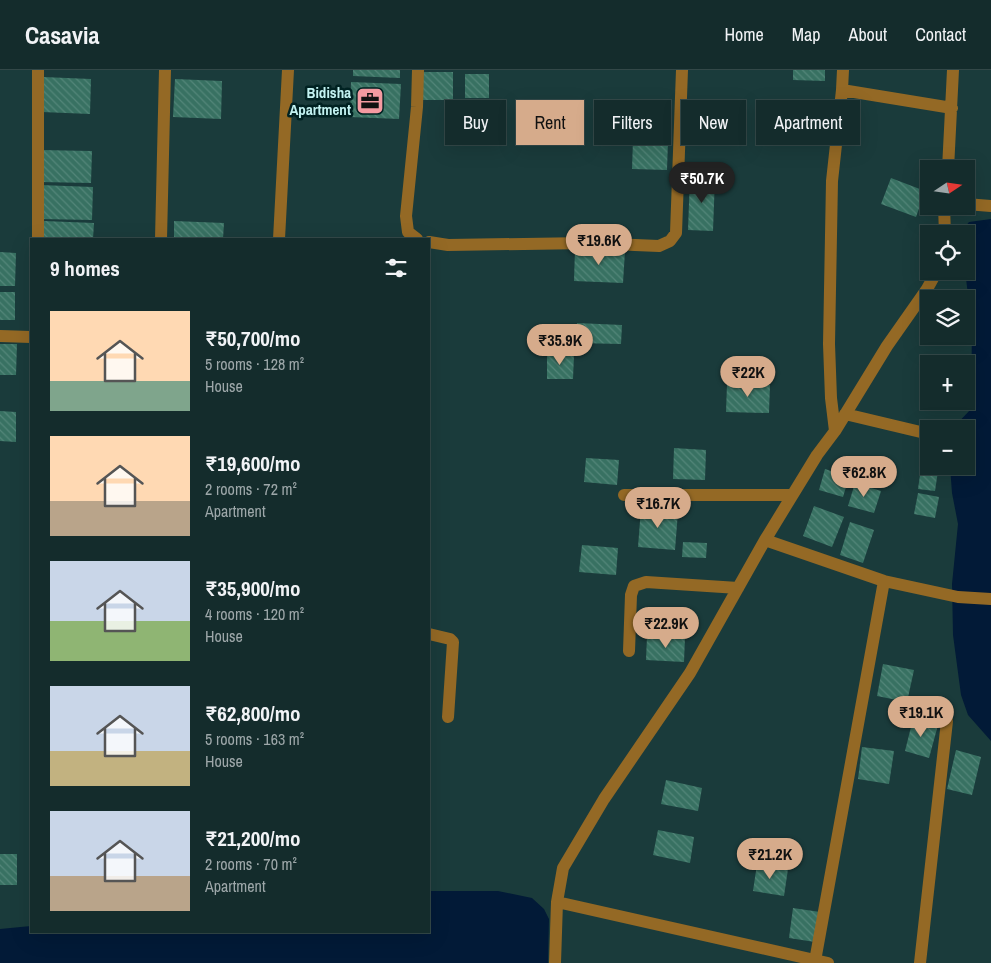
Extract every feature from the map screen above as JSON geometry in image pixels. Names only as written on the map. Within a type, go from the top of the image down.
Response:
[{"type":"street","points":[[38,70],[38,238]]},
{"type":"street","points":[[161,238],[165,70]]},
{"type":"street","points":[[279,238],[288,70]]},
{"type":"street","points":[[416,238],[408,232],[406,216],[417,107],[418,70]]},
{"type":"street","points":[[430,242],[448,245],[587,243],[659,246],[670,242],[676,233],[682,70]]},
{"type":"street","points":[[835,431],[830,398],[829,344],[832,181],[843,70]]},
{"type":"street","points":[[949,160],[953,70]]},
{"type":"street","points":[[842,90],[952,108]]},
{"type":"street","points":[[975,205],[991,206]]},
{"type":"street","points":[[556,963],[557,902],[563,868],[583,832],[690,672],[765,540],[817,454],[835,431],[887,346],[932,280]]},
{"type":"street","points":[[0,336],[30,337]]},
{"type":"street","points":[[845,414],[920,432]]},
{"type":"street","points":[[624,495],[792,495]]},
{"type":"street","points":[[765,540],[884,581],[958,597],[991,599]]},
{"type":"street","points":[[557,902],[821,962],[884,581]]},
{"type":"street","points":[[629,651],[631,595],[634,586],[646,582],[738,588]]},
{"type":"street","points":[[430,634],[450,639],[453,642],[448,717]]},
{"type":"street","points":[[920,963],[947,721]]},
{"type":"water","points":[[991,219],[991,741],[968,715],[961,695],[953,635],[952,584],[958,524],[951,475],[975,475],[975,420],[961,420],[970,410],[975,410],[975,355],[972,355],[972,345],[975,345],[975,290],[967,290],[966,280],[975,280],[975,225],[967,225],[969,222]]},
{"type":"water","points":[[430,891],[498,891],[532,898],[544,909],[549,919],[548,963],[0,963],[0,929],[30,926],[30,933],[430,933]]},
{"type":"building","points":[[353,70],[400,70],[400,78],[353,76]]},
{"type":"building","points":[[793,70],[825,70],[825,81],[793,80]]},
{"type":"building","points":[[421,72],[453,72],[453,100],[421,100]]},
{"type":"building","points":[[465,74],[489,74],[489,98],[465,98]]},
{"type":"building","points":[[43,77],[91,79],[90,114],[42,112]]},
{"type":"building","points":[[175,79],[222,81],[221,119],[173,117]]},
{"type":"building","points":[[351,82],[401,84],[399,119],[350,117]]},
{"type":"building","points":[[633,145],[668,145],[667,170],[632,169]]},
{"type":"building","points":[[41,150],[92,151],[91,183],[40,182]]},
{"type":"building","points":[[690,176],[715,177],[713,231],[688,230]]},
{"type":"building","points":[[891,178],[920,189],[920,205],[916,217],[881,204]]},
{"type":"building","points":[[40,185],[93,187],[92,220],[39,219]]},
{"type":"building","points":[[44,221],[94,223],[93,238],[43,238]]},
{"type":"building","points":[[174,221],[224,223],[223,238],[174,238]]},
{"type":"building","points":[[575,249],[625,251],[623,283],[574,281]]},
{"type":"building","points":[[0,252],[16,253],[15,286],[0,286]]},
{"type":"building","points":[[0,292],[15,292],[15,320],[0,320]]},
{"type":"building","points":[[577,323],[622,325],[621,344],[576,343]]},
{"type":"building","points":[[0,344],[17,344],[16,375],[0,375]]},
{"type":"building","points":[[547,353],[574,355],[573,379],[547,379]]},
{"type":"building","points":[[727,384],[770,385],[769,413],[726,412]]},
{"type":"building","points":[[0,411],[16,412],[16,442],[0,441]]},
{"type":"building","points":[[674,448],[706,450],[705,480],[673,479]]},
{"type":"building","points":[[586,458],[619,460],[617,485],[584,482]]},
{"type":"building","points":[[825,469],[849,477],[843,497],[819,490]]},
{"type":"building","points":[[920,475],[937,475],[935,491],[918,489]]},
{"type":"building","points":[[855,483],[881,491],[874,513],[848,506]]},
{"type":"building","points":[[918,493],[939,497],[935,518],[914,514]]},
{"type":"building","points":[[814,506],[844,517],[832,547],[803,536]]},
{"type":"building","points":[[641,508],[678,512],[675,550],[638,547]]},
{"type":"building","points":[[850,522],[874,530],[863,563],[840,555]]},
{"type":"building","points":[[683,542],[707,543],[706,558],[682,557]]},
{"type":"building","points":[[582,545],[618,548],[616,575],[579,572]]},
{"type":"building","points":[[647,636],[685,637],[684,662],[646,660]]},
{"type":"building","points":[[883,664],[914,670],[907,702],[877,696]]},
{"type":"building","points":[[913,719],[938,725],[929,758],[905,751]]},
{"type":"building","points":[[862,747],[894,751],[889,784],[858,779]]},
{"type":"building","points":[[956,750],[981,757],[972,795],[947,789]]},
{"type":"building","points":[[666,780],[702,788],[698,811],[661,804]]},
{"type":"building","points":[[658,830],[694,837],[690,863],[653,855]]},
{"type":"building","points":[[0,854],[17,854],[17,885],[0,885]]},
{"type":"building","points":[[757,864],[788,869],[784,896],[753,891]]},
{"type":"building","points":[[793,908],[820,912],[815,942],[789,938]]},
{"type":"place","name":"Bidisha Apartment","points":[[370,101]]}]
